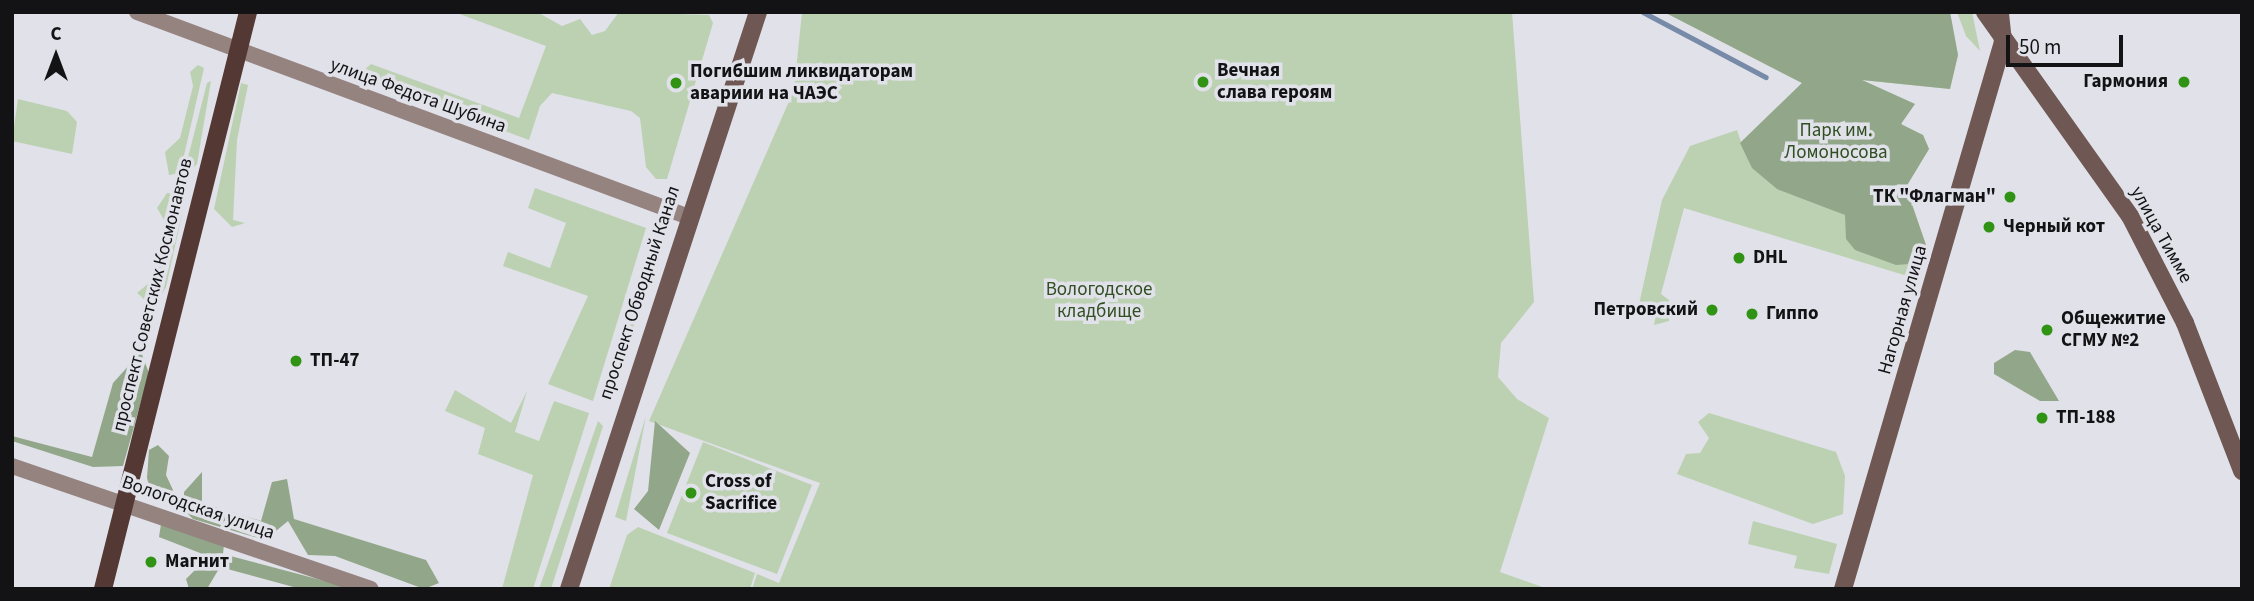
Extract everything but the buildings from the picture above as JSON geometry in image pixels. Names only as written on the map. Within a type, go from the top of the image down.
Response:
[{"type":"main road","name":"проспект Советских Космонавтов","points":[[103,589],[248,12]]},
{"type":"main road","name":"улица Тимме","points":[[1985,12],[2003,42],[2146,244],[2185,323],[2242,471]]},
{"type":"main road","name":"улица Тимме","points":[[2000,12],[2003,42]]},
{"type":"main road","name":"проспект Обводный Канал","points":[[569,589],[686,216],[754,13]]},
{"type":"main road","name":"Нагорная улица","points":[[1843,589],[2003,42]]},
{"type":"street","name":"улица Федота Шубина","points":[[137,12],[686,216]]},
{"type":"street","name":"Вологодская улица","points":[[12,466],[371,589]]},
{"type":"green space","points":[[454,12],[537,12],[562,26],[580,19],[592,35],[605,31],[619,12],[709,15],[713,23],[667,179],[656,179],[646,167],[640,118],[631,111],[552,93],[540,106],[529,140],[357,76],[371,64],[519,118],[546,46]]},
{"type":"green space","name":"Вологодское кладбище","points":[[802,12],[1512,12],[1534,302],[1501,343],[1498,377],[1517,399],[1549,418],[1500,572],[1548,589],[752,589],[757,574],[779,583],[820,483],[649,421],[794,90]]},
{"type":"green space","name":"Парк им. Ломоносова","points":[[1664,12],[1950,12],[1958,55],[1950,89],[1862,80],[1915,104],[1902,116],[1902,127],[1923,135],[1929,149],[1906,187],[1926,245],[1925,265],[1904,275],[1684,208],[1661,294],[1669,300],[1669,321],[1654,325],[1656,315],[1638,309],[1662,200],[1690,146],[1737,130],[1741,142],[1802,83]]},
{"type":"green space","name":"Парк им. Ломоносова","points":[[1664,12],[1950,12],[1958,55],[1950,89],[1862,80],[1915,104],[1901,124],[1923,135],[1929,149],[1906,187],[1926,245],[1923,263],[1896,265],[1855,250],[1846,239],[1845,215],[1777,189],[1752,168],[1740,143],[1802,83]]},
{"type":"green space","points":[[1957,12],[1972,12],[1980,51],[1966,36]]},
{"type":"green space","points":[[198,65],[204,68],[180,173],[169,175],[165,152],[180,138],[193,86],[190,72]]},
{"type":"green space","points":[[211,81],[197,164],[183,177],[207,83]]},
{"type":"green space","points":[[241,83],[248,85],[237,140],[233,220],[245,223],[232,227],[214,209]]},
{"type":"green space","points":[[18,99],[67,111],[77,122],[72,154],[12,141]]},
{"type":"green space","points":[[535,188],[646,228],[593,401],[548,384],[588,296],[503,266],[508,252],[550,268],[566,223],[528,208]]},
{"type":"green space","points":[[167,193],[175,194],[183,210],[166,287],[160,298],[144,299],[137,293],[155,278],[167,225],[157,208]]},
{"type":"green space","points":[[663,226],[614,393],[605,400],[657,230]]},
{"type":"green space","points":[[2015,350],[2030,352],[2059,401],[2040,401],[1994,374],[1994,363]]},
{"type":"green space","points":[[141,352],[149,373],[123,466],[93,467],[12,441],[12,436],[92,457],[113,383]]},
{"type":"green space","points":[[455,390],[511,423],[527,391],[515,432],[539,441],[554,401],[589,413],[533,589],[502,589],[533,475],[478,454],[485,428],[445,411]]},
{"type":"green space","points":[[1709,413],[1836,452],[1845,476],[1843,514],[1813,524],[1677,474],[1686,454],[1700,453],[1709,438],[1698,422]]},
{"type":"green space","points":[[646,416],[626,521],[615,517]]},
{"type":"green space","points":[[598,421],[603,426],[551,589],[539,589]]},
{"type":"green space","points":[[655,421],[690,453],[659,530],[634,509],[648,491]]},
{"type":"green space","points":[[703,442],[812,485],[777,574],[667,533]]},
{"type":"green space","points":[[158,445],[169,456],[166,475],[173,490],[164,501],[152,497],[147,478],[149,450]]},
{"type":"green space","points":[[202,472],[202,503],[261,521],[272,482],[287,479],[294,519],[426,560],[439,583],[424,589],[335,556],[308,555],[288,521],[265,540],[193,519],[184,510],[184,492]]},
{"type":"green space","points":[[1753,521],[1837,544],[1829,574],[1794,568],[1797,556],[1748,544]]},
{"type":"green space","points":[[161,524],[224,544],[223,554],[355,589],[301,589],[220,567],[207,589],[189,589],[186,579],[201,564],[200,553],[159,537]]},
{"type":"green space","points":[[638,527],[755,573],[750,589],[609,589],[627,535]]},
{"type":"waterway","points":[[1643,12],[1766,77]]},
{"type":"place","name":"Вечная слава героям","points":[[1203,82]]},
{"type":"place","name":"Гармония","points":[[2184,82]]},
{"type":"place","name":"Погибшим ликвидаторам авариии на ЧАЭС","points":[[676,83]]},
{"type":"place","name":"ТК \"Флагман\"","points":[[2010,197]]},
{"type":"place","name":"Черный кот","points":[[1989,227]]},
{"type":"place","name":"DHL","points":[[1739,258]]},
{"type":"place","name":"Петровский","points":[[1712,310]]},
{"type":"place","name":"Гиппо","points":[[1752,314]]},
{"type":"place","name":"Общежитие СГМУ №2","points":[[2047,330]]},
{"type":"place","name":"ТП-47","points":[[296,361]]},
{"type":"place","name":"ТП-188","points":[[2042,418]]},
{"type":"place","name":"Cross of Sacrifice","points":[[691,493]]},
{"type":"place","name":"Магнит","points":[[151,562]]}]
